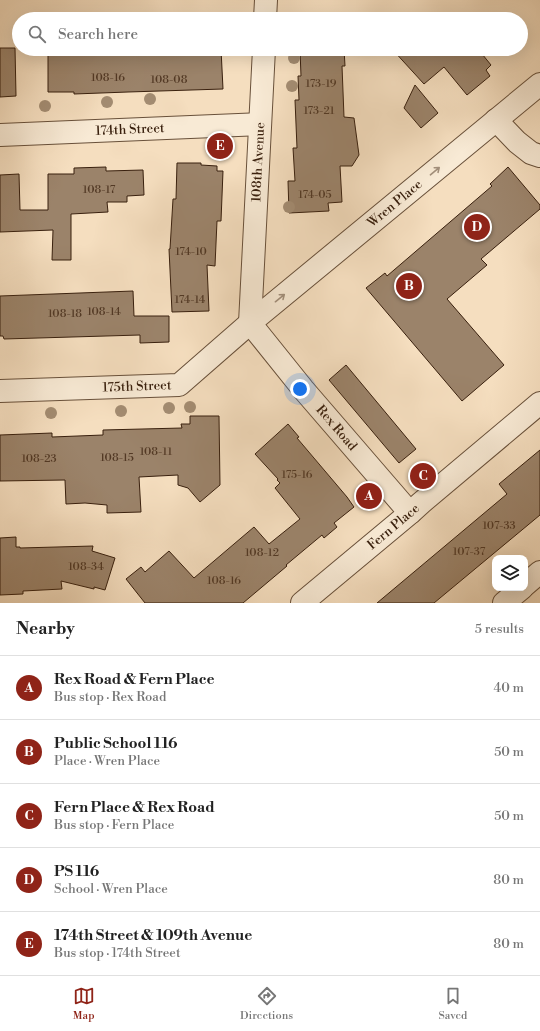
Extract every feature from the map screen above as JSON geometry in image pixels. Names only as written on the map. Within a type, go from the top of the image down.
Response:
[{"type":"street","points":[[265,12],[266,0]]},
{"type":"street","name":"108th Avenue","points":[[250,323],[264,56]]},
{"type":"street","name":"Wren Place","points":[[250,323],[540,84]]},
{"type":"street","points":[[496,120],[517,142],[531,153],[540,156]]},
{"type":"street","name":"174th Street","points":[[0,135],[260,124]]},
{"type":"street","name":"175th Street","points":[[0,391],[179,385],[250,323]]},
{"type":"street","name":"Rex Road","points":[[250,323],[303,389],[410,513]]},
{"type":"street","name":"Fern Place","points":[[302,603],[540,403]]},
{"type":"street","points":[[528,582],[540,572]]},
{"type":"street","points":[[504,603],[518,591]]},
{"type":"building","points":[[0,48],[12,48],[12,56],[15,56],[16,96],[0,97]]},
{"type":"building","points":[[48,56],[221,56],[223,89],[74,94],[74,92],[48,92]]},
{"type":"building","points":[[300,56],[344,56],[345,66],[342,66],[344,117],[354,118],[359,155],[352,166],[340,166],[342,202],[328,203],[329,211],[289,213],[288,181],[295,181],[293,148],[297,148],[295,100],[299,100],[298,76],[301,76]]},
{"type":"building","points":[[398,56],[484,56],[491,65],[486,70],[490,76],[467,95],[444,67],[424,84]]},
{"type":"building","points":[[415,85],[438,113],[421,128],[404,108]]},
{"type":"building","points":[[177,163],[201,163],[201,165],[217,166],[217,171],[223,171],[221,221],[217,221],[215,266],[207,265],[209,311],[172,312],[169,249],[173,199],[176,199]]},
{"type":"building","points":[[106,167],[106,171],[143,170],[144,195],[127,196],[127,202],[107,202],[108,212],[71,214],[71,260],[52,260],[53,230],[0,232],[0,175],[19,174],[20,210],[48,210],[48,174],[74,174],[74,168]]},
{"type":"building","points":[[508,167],[540,205],[540,209],[481,259],[487,265],[447,299],[504,365],[462,401],[366,288],[385,273],[387,276],[492,186],[490,184]]},
{"type":"building","points":[[133,291],[134,316],[169,316],[169,342],[140,343],[140,335],[4,339],[3,336],[0,336],[0,296]]},
{"type":"building","points":[[346,365],[416,449],[399,463],[329,380]]},
{"type":"building","points":[[190,416],[219,416],[220,485],[200,502],[188,488],[178,485],[178,475],[139,477],[141,512],[107,513],[107,505],[85,503],[66,504],[65,480],[0,481],[0,435],[52,433],[52,437],[103,435],[103,430],[182,428],[181,424],[190,424]]},
{"type":"building","points":[[288,424],[299,437],[297,438],[354,507],[334,523],[337,527],[324,538],[322,535],[243,603],[145,603],[126,579],[141,567],[145,572],[169,551],[194,578],[254,527],[269,544],[300,519],[275,488],[280,483],[277,480],[278,479],[255,454]]},
{"type":"building","points":[[540,450],[540,515],[434,603],[377,603],[507,494],[499,484]]},
{"type":"building","points":[[16,537],[16,547],[20,548],[93,546],[92,551],[115,558],[105,590],[94,587],[94,589],[61,581],[62,589],[23,591],[23,594],[0,595],[0,538]]},
{"type":"place","name":"174th Street & 109th Avenue","points":[[220,146]]},
{"type":"place","name":"PS 116","points":[[477,227]]},
{"type":"place","name":"Public School 116","points":[[409,286]]},
{"type":"place","name":"Fern Place & Rex Road","points":[[423,476]]},
{"type":"place","name":"Rex Road & Fern Place","points":[[369,496]]}]
